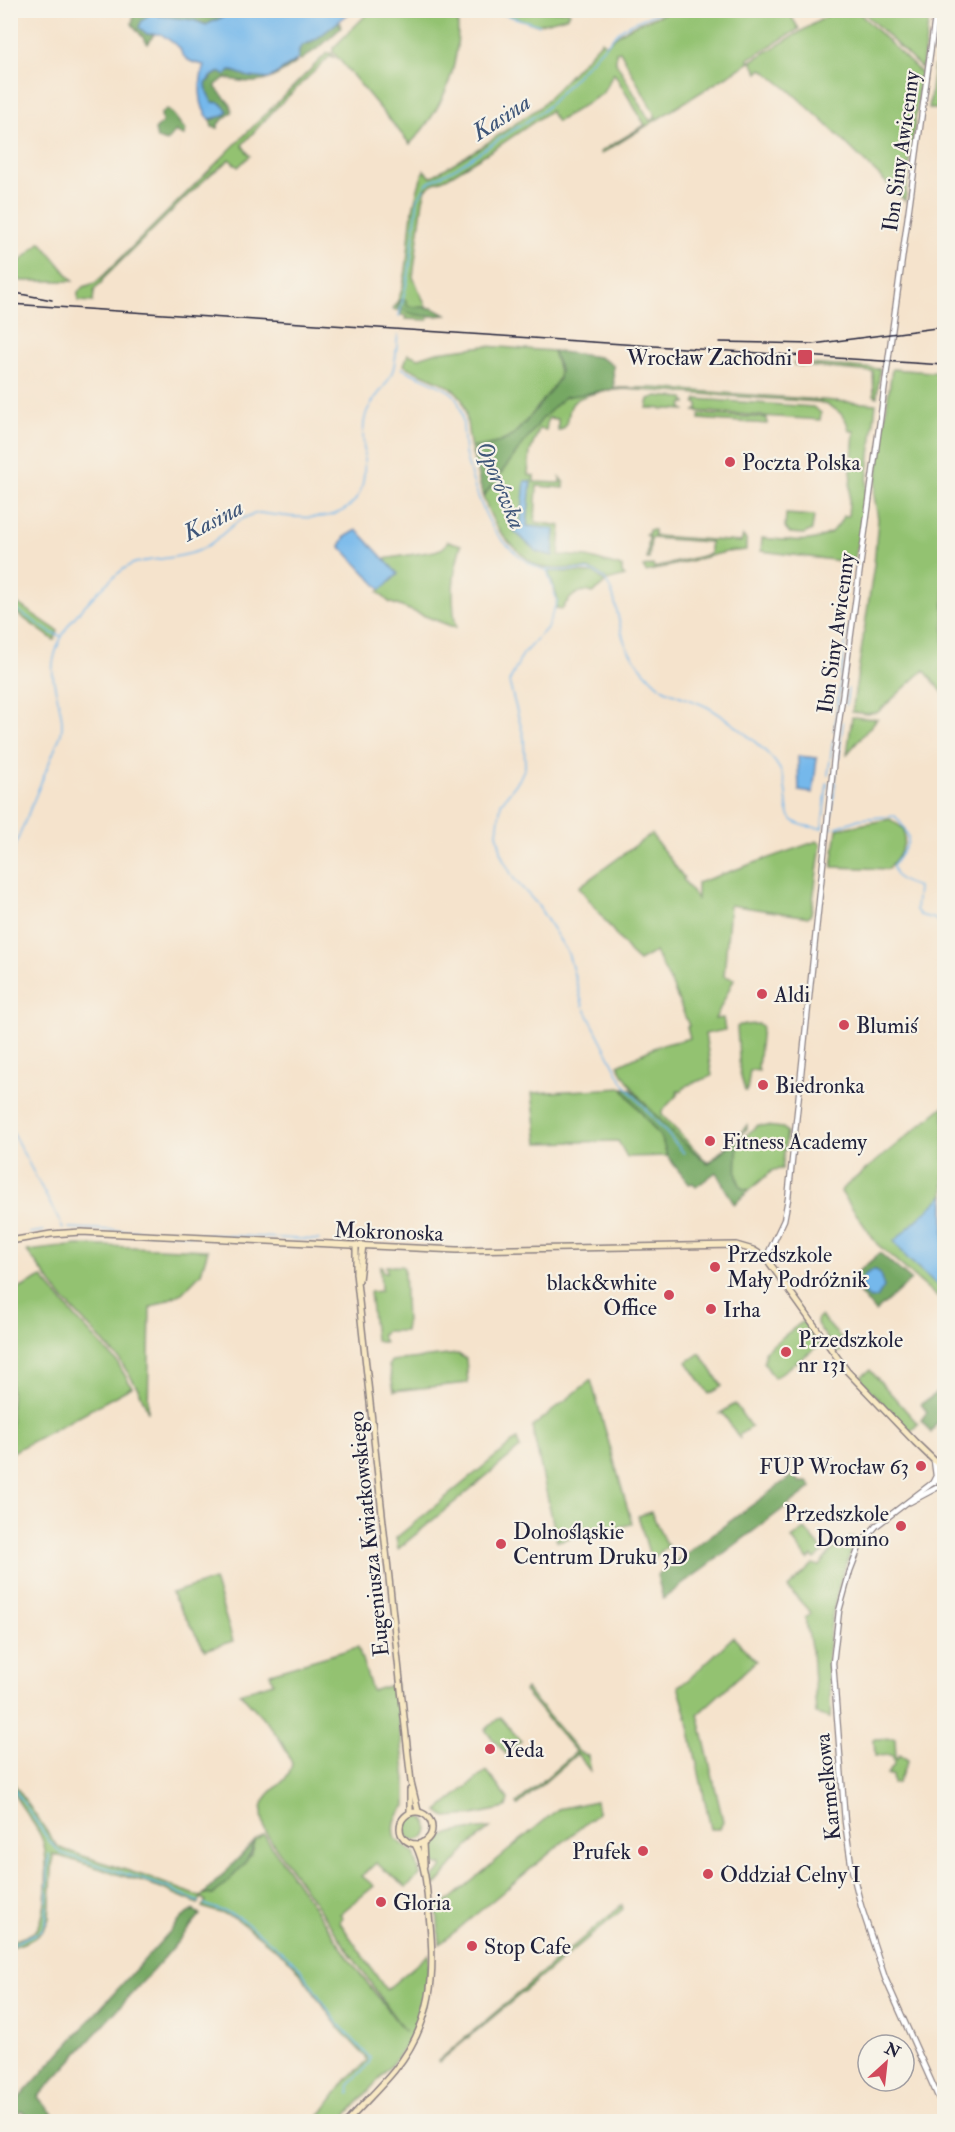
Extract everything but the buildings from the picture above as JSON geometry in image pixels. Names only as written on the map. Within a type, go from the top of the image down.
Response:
[{"type":"main road","name":"Mokronoska","points":[[10,1241],[63,1233],[92,1232],[469,1250],[731,1245],[758,1252],[766,1258]]},
{"type":"main road","name":"Eugeniusza Kwiatkowskiego","points":[[359,1245],[358,1282],[411,1782],[418,1811]]},
{"type":"main road","points":[[766,1258],[847,1371],[945,1470]]},
{"type":"main road","name":"Eugeniusza Kwiatkowskiego","points":[[410,1813],[411,1782]]},
{"type":"main road","points":[[418,1811],[428,1816],[432,1823],[431,1833],[423,1842],[415,1844],[406,1840],[400,1830],[401,1821],[410,1813],[418,1811]]},
{"type":"main road","points":[[347,2121],[401,2062],[416,2037],[426,2011],[431,1989],[433,1959],[423,1867],[423,1842]]},
{"type":"main road","points":[[415,1844],[423,1867]]},
{"type":"street","name":"Ibn Siny Awicenny","points":[[766,1258],[784,1220],[788,1199],[834,765],[936,10]]},
{"type":"street","points":[[933,1482],[936,1476],[934,1461]]},
{"type":"street","name":"Karmelkowa","points":[[945,1476],[933,1482],[872,1531],[860,1545],[839,1611],[834,1646],[834,1683],[845,1822],[852,1870],[861,1906],[885,1978],[945,2110]]},
{"type":"street","name":"Karmelkowa","points":[[907,1503],[945,1484]]},
{"type":"green space","points":[[371,10],[457,11],[457,48],[449,83],[433,115],[410,144],[333,52],[333,48]]},
{"type":"green space","points":[[837,10],[857,11],[921,73],[905,201],[789,90],[762,69],[758,73],[751,61]]},
{"type":"green space","points":[[143,11],[248,11],[231,13],[207,25],[193,20],[157,15],[147,34],[154,34],[148,44],[132,24],[134,14]]},
{"type":"green space","points":[[496,11],[568,11],[570,13],[566,17],[537,25]]},
{"type":"green space","points":[[671,11],[788,11],[799,29],[748,59],[750,62],[601,154],[600,152],[645,125],[614,73],[602,94],[557,122],[550,111],[497,147],[448,177],[432,184],[426,189],[423,200],[413,277],[430,310],[428,320],[406,319],[406,316],[401,315],[401,311],[393,309],[402,290],[412,214],[424,170],[431,177],[540,107],[602,41],[606,45],[628,28]],"holes":[[[620,51],[656,117],[650,121],[616,62],[616,52]]]},
{"type":"green space","points":[[862,11],[930,11],[922,67],[921,68]]},
{"type":"green space","points":[[339,20],[341,28],[321,46],[301,60],[298,59],[299,49],[303,45],[310,43]]},
{"type":"green space","points":[[327,53],[331,53],[334,57],[330,56],[274,110],[242,145],[250,156],[238,167],[229,159],[187,196],[103,279],[95,289],[93,302],[78,301],[78,292],[83,287],[95,283],[105,274]]},
{"type":"green space","points":[[297,62],[269,79],[246,82],[225,78],[216,85],[231,105],[232,112],[218,124],[218,128],[212,127],[210,119],[215,119],[228,111],[220,103],[212,102],[207,92],[206,84],[212,77],[226,71],[268,79]]},
{"type":"green space","points":[[934,66],[944,67],[944,109],[929,109]]},
{"type":"green space","points":[[167,109],[186,130],[184,136],[176,131],[167,142],[157,139],[155,130],[162,123],[161,113]]},
{"type":"green space","points":[[41,242],[73,281],[22,281],[11,278],[11,270]]},
{"type":"green space","points":[[400,300],[406,300],[408,306],[433,308],[446,315],[427,316],[409,313],[397,307]]},
{"type":"green space","points":[[485,346],[553,351],[560,375],[544,399],[512,435],[498,443],[471,448],[465,407],[459,395],[453,389],[404,365],[408,354],[419,358],[437,352]]},
{"type":"green space","points":[[553,351],[599,357],[613,365],[614,389],[565,397],[542,419],[483,497],[471,448],[507,439],[527,420],[559,379],[560,369]]},
{"type":"green space","points":[[794,363],[880,369],[877,397],[874,395],[873,372],[794,365]]},
{"type":"green space","points":[[892,369],[944,373],[944,694],[924,670],[878,712],[867,714],[852,712],[874,565],[878,519],[874,495]]},
{"type":"green space","points":[[620,388],[654,388],[876,404],[861,532],[855,556],[849,562],[761,551],[762,538],[797,541],[819,538],[829,534],[837,527],[843,516],[848,516],[854,431],[849,431],[846,420],[839,412],[819,402],[625,389],[598,393],[577,400],[571,407],[566,426],[558,431],[558,419],[548,418],[546,430],[539,429],[530,452],[528,475],[534,476],[534,482],[560,483],[560,478],[564,483],[564,488],[537,486],[535,522],[561,526],[559,555],[587,557],[622,567],[622,573],[625,576],[607,581],[593,571],[585,569],[549,568],[536,565],[500,532],[483,497],[534,427],[556,403],[578,393]]},
{"type":"green space","points":[[657,396],[684,398],[686,403],[683,403],[682,409],[686,410],[647,408],[649,399]]},
{"type":"green space","points":[[697,399],[813,407],[821,413],[820,420],[694,411],[698,410],[698,404],[695,403]]},
{"type":"green space","points":[[700,414],[767,418],[767,424],[699,419]]},
{"type":"green space","points":[[786,514],[814,516],[812,530],[804,534],[789,533],[785,527]]},
{"type":"green space","points":[[649,530],[654,530],[654,536],[741,542],[743,536],[746,540],[746,550],[726,552],[646,572],[643,567],[653,565],[654,568],[710,554],[710,542],[651,538],[649,559],[647,559],[649,536],[645,535],[649,533]]},
{"type":"green space","points":[[448,541],[461,545],[453,586],[456,628],[389,602],[378,592],[398,574],[383,559],[435,551],[443,548]]},
{"type":"green space","points":[[548,571],[593,573],[605,583],[593,593],[584,591],[575,595],[562,609],[556,608],[557,596]]},
{"type":"green space","points":[[11,599],[58,631],[54,640],[11,609]]},
{"type":"green space","points":[[852,717],[877,719],[847,754]]},
{"type":"green space","points":[[890,819],[904,829],[905,835],[896,860],[888,869],[832,867],[837,829]]},
{"type":"green space","points":[[651,834],[697,899],[697,883],[817,841],[821,844],[811,914],[808,917],[730,905],[724,976],[734,979],[715,1019],[723,1018],[725,1030],[705,1034],[712,1076],[679,1090],[677,1092],[679,1093],[662,1111],[662,1115],[708,1163],[747,1125],[747,1129],[741,1134],[744,1137],[758,1125],[783,1128],[787,1132],[782,1169],[773,1170],[750,1190],[743,1189],[738,1179],[736,1166],[738,1141],[731,1144],[708,1164],[647,1106],[618,1065],[658,1046],[690,1038],[687,1027],[689,1026],[655,952],[639,961],[630,953],[579,887]]},
{"type":"green space","points":[[759,1024],[762,1026],[759,1071],[750,1070],[747,1091],[745,1091],[740,1073],[737,1027]]},
{"type":"green space","points":[[622,1088],[662,1139],[667,1156],[627,1157],[618,1141],[538,1143],[532,1093]]},
{"type":"green space","points":[[622,1088],[631,1089],[675,1135],[708,1164],[738,1140],[736,1166],[738,1179],[743,1189],[750,1190],[734,1204],[716,1172],[696,1187],[693,1183],[689,1184],[667,1156],[662,1139]]},
{"type":"green space","points":[[944,1106],[944,1303],[877,1244],[841,1192]]},
{"type":"green space","points":[[78,1245],[208,1250],[201,1273],[182,1293],[150,1308],[148,1412],[139,1390],[119,1359],[63,1299],[27,1251]]},
{"type":"green space","points":[[880,1253],[911,1280],[875,1312],[856,1289],[857,1286],[852,1277]]},
{"type":"green space","points":[[380,1266],[383,1272],[387,1272],[386,1266],[404,1268],[405,1331],[385,1331],[381,1335],[385,1342],[375,1339],[370,1292],[381,1291]]},
{"type":"green space","points":[[42,1277],[117,1362],[132,1387],[11,1453],[11,1293]]},
{"type":"green space","points":[[821,1316],[848,1346],[840,1352],[836,1352],[817,1324],[817,1319]]},
{"type":"green space","points":[[803,1321],[820,1345],[774,1378],[764,1363],[765,1351]]},
{"type":"green space","points":[[700,1353],[722,1386],[709,1394],[687,1362]]},
{"type":"green space","points":[[458,1354],[466,1359],[468,1383],[394,1391],[389,1365],[391,1361]]},
{"type":"green space","points":[[870,1370],[918,1424],[911,1431],[907,1431],[862,1381],[862,1376]]},
{"type":"green space","points":[[591,1380],[632,1524],[557,1541],[532,1427]]},
{"type":"green space","points":[[943,1386],[944,1418],[936,1424],[931,1433],[921,1420],[927,1412],[921,1404]]},
{"type":"green space","points":[[735,1404],[751,1427],[739,1435],[740,1439],[722,1412]]},
{"type":"green space","points":[[517,1439],[520,1448],[398,1549],[396,1538]]},
{"type":"green space","points":[[793,1475],[800,1482],[808,1482],[812,1487],[663,1599],[657,1575]]},
{"type":"green space","points":[[651,1512],[668,1546],[651,1560],[638,1516]]},
{"type":"green space","points":[[805,1529],[824,1552],[815,1559],[812,1556],[808,1560],[792,1539]]},
{"type":"green space","points":[[851,1537],[857,1539],[839,1585],[828,1650],[830,1718],[816,1714],[812,1651],[805,1618],[811,1613],[788,1588],[813,1564],[819,1566],[830,1552]]},
{"type":"green space","points":[[214,1580],[233,1641],[205,1650],[171,1593]]},
{"type":"green space","points":[[733,1637],[756,1661],[698,1714],[723,1821],[720,1829],[711,1829],[678,1686],[688,1680]]},
{"type":"green space","points":[[358,1647],[372,1691],[395,1684],[406,1780],[406,1806],[395,1821],[395,1834],[396,1839],[414,1853],[420,1875],[406,1887],[376,1863],[362,1876],[374,1886],[340,1914],[343,1917],[339,1921],[386,1990],[429,1954],[427,1983],[415,2028],[391,2065],[341,2121],[316,2121],[346,2080],[367,2062],[366,2057],[339,2028],[293,1963],[236,1918],[202,1907],[206,1901],[201,1898],[198,1904],[159,1887],[53,1854],[49,1918],[43,1930],[34,1938],[11,1947],[11,1941],[31,1934],[40,1923],[45,1900],[46,1858],[42,1839],[14,1794],[10,1778],[56,1845],[62,1849],[201,1897],[204,1894],[213,1895],[252,1854],[255,1841],[264,1835],[355,1967],[405,2032],[267,1835],[262,1807],[270,1793],[283,1782],[292,1764],[277,1735],[240,1693],[273,1683],[270,1673]]},
{"type":"green space","points":[[526,1689],[579,1752],[588,1756],[591,1772],[577,1754],[518,1805],[517,1803],[576,1752],[524,1691]]},
{"type":"green space","points":[[500,1717],[521,1741],[506,1754],[485,1730]]},
{"type":"green space","points":[[895,1738],[896,1760],[900,1755],[908,1760],[898,1783],[893,1784],[892,1775],[887,1775],[894,1765],[893,1757],[891,1755],[875,1756],[874,1739]]},
{"type":"green space","points":[[486,1771],[508,1799],[506,1808],[473,1815],[446,1817],[438,1811]]},
{"type":"green space","points":[[596,1801],[598,1813],[440,1944],[437,1910],[558,1809]]},
{"type":"green space","points":[[416,1816],[425,1819],[428,1828],[425,1837],[416,1840],[407,1837],[404,1828],[407,1819]]},
{"type":"green space","points":[[490,1828],[468,1847],[435,1886],[433,1877],[442,1869],[442,1865],[433,1862],[437,1843],[451,1833]]},
{"type":"green space","points":[[255,1841],[249,1857],[232,1877],[213,1895],[204,1894]]},
{"type":"green space","points":[[622,1905],[623,1909],[438,2061]]},
{"type":"green space","points":[[194,1910],[200,1915],[165,1957],[38,2097],[59,2121],[26,2120],[26,2114],[21,2111],[11,2121],[11,2107],[183,1917]]},
{"type":"water","points":[[248,10],[352,11],[316,39],[303,45],[299,49],[298,59],[268,79],[249,77],[230,70],[226,75],[219,72],[210,77],[206,84],[212,102],[220,103],[228,111],[223,116],[210,119],[203,108],[200,94],[204,65],[186,58],[180,48],[161,34],[147,34],[139,27],[152,12],[160,16],[193,20],[206,25],[231,13]]},
{"type":"water","points":[[525,481],[531,481],[527,526],[555,529],[553,556],[537,552],[514,531],[521,523]]},
{"type":"water","points":[[357,530],[398,574],[381,590],[340,546],[345,537]]},
{"type":"water","points":[[798,756],[817,758],[813,793],[799,791]]},
{"type":"water","points":[[944,1195],[944,1291],[908,1259],[894,1241]]},
{"type":"water","points":[[873,1270],[880,1274],[884,1287],[877,1298],[870,1299],[864,1291],[862,1282],[864,1275]]},
{"type":"waterway","points":[[489,10],[539,25]]},
{"type":"waterway","name":"Kasina","points":[[399,316],[409,273],[418,199],[426,184],[457,167],[544,110],[619,31],[664,10]]},
{"type":"waterway","name":"Kasina","points":[[10,858],[61,734],[61,716],[53,663],[60,641],[71,622],[108,582],[135,563],[183,556],[198,551],[214,542],[241,520],[259,513],[291,517],[324,516],[339,512],[351,505],[360,492],[364,474],[364,421],[371,404],[393,370],[398,334]]},
{"type":"waterway","name":"Oporówka","points":[[402,368],[444,388],[458,401],[462,416],[466,457],[475,487],[494,529],[508,546],[527,562],[546,570],[589,571],[600,575],[607,582],[615,602],[622,635],[638,664],[660,687],[711,709],[725,718],[776,762],[782,773],[787,807],[792,819],[807,826],[822,828],[827,783]]},
{"type":"waterway","points":[[547,570],[557,601],[547,628],[523,654],[509,682],[524,738],[525,767],[519,780],[501,803],[497,833],[503,859],[514,879],[537,904],[568,953],[583,1006]]},
{"type":"waterway","points":[[10,605],[51,633],[61,636]]},
{"type":"waterway","points":[[834,731],[847,631]]},
{"type":"waterway","points":[[846,705],[848,689]]},
{"type":"waterway","points":[[839,758],[843,722]]},
{"type":"waterway","points":[[828,775],[833,740]]},
{"type":"waterway","points":[[833,828],[830,828],[837,766]]},
{"type":"waterway","name":"Oporówka","points":[[837,827],[859,819],[895,816],[906,831],[908,841],[893,866],[894,871],[902,881],[918,887],[916,910],[920,915],[935,919],[944,928]]},
{"type":"waterway","points":[[585,1009],[623,1083],[684,1153]]},
{"type":"waterway","points":[[10,1128],[63,1228]]},
{"type":"waterway","points":[[69,1228],[319,1240]]},
{"type":"waterway","points":[[30,1233],[43,1231]]},
{"type":"waterway","points":[[10,1783],[50,1842],[61,1853],[166,1887],[199,1902]]},
{"type":"waterway","points":[[10,1945],[41,1931],[46,1922],[49,1854]]},
{"type":"waterway","points":[[204,1904],[239,1917],[296,1963],[336,2021],[370,2058],[369,2064],[349,2084],[350,2094]]},
{"type":"waterway","points":[[10,2120],[13,2117]]},
{"type":"railway","points":[[10,292],[52,300]]},
{"type":"railway","points":[[10,304],[944,365]]},
{"type":"railway","points":[[719,342],[813,344],[944,327]]},
{"type":"place","name":"Wrocław Zachodni","points":[[805,357]]},
{"type":"place","name":"Poczta Polska","points":[[730,462]]},
{"type":"place","name":"Aldi","points":[[762,994]]},
{"type":"place","name":"Blumiś","points":[[844,1025]]},
{"type":"place","name":"Biedronka","points":[[763,1085]]},
{"type":"place","name":"Fitness Academy","points":[[710,1141]]},
{"type":"place","name":"Przedszkole Mały Podróżnik","points":[[715,1267]]},
{"type":"place","name":"black&white Office","points":[[669,1295]]},
{"type":"place","name":"Irha","points":[[711,1309]]},
{"type":"place","name":"Przedszkole nr 131","points":[[786,1352]]},
{"type":"place","name":"FUP Wrocław 63","points":[[921,1466]]},
{"type":"place","name":"Przedszkole Domino","points":[[901,1526]]},
{"type":"place","name":"Dolnośląskie Centrum Druku 3D","points":[[501,1544]]},
{"type":"place","name":"Yeda","points":[[490,1749]]},
{"type":"place","name":"Prufek","points":[[643,1851]]},
{"type":"place","name":"Oddział Celny I","points":[[708,1874]]},
{"type":"place","name":"Gloria","points":[[381,1902]]},
{"type":"place","name":"Stop Cafe","points":[[472,1946]]}]
